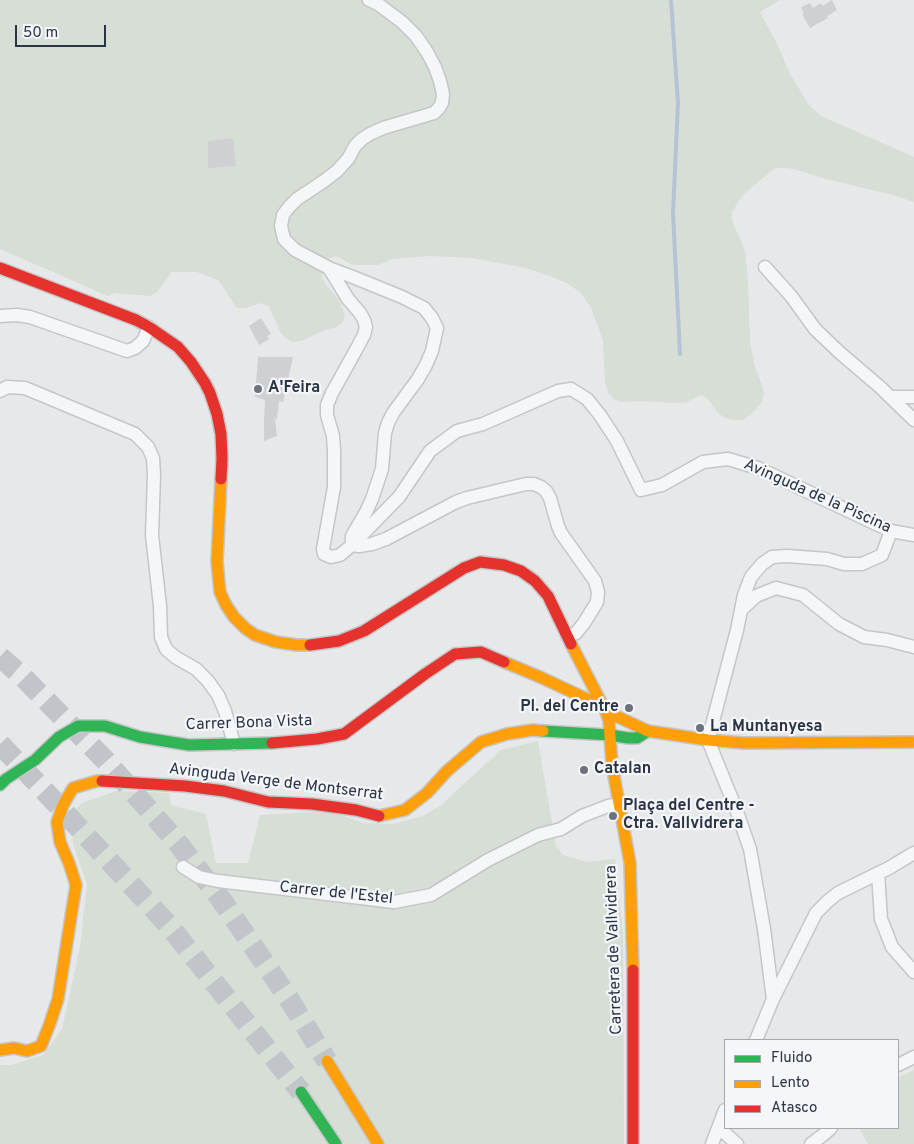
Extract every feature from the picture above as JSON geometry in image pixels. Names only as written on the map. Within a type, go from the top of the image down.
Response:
[{"type":"main road","points":[[0,268],[136,320],[149,327],[184,353],[205,383],[214,404],[221,434],[222,460],[217,562],[220,592],[234,617],[255,635],[285,644],[316,645],[339,641],[364,631],[464,568],[480,562],[495,563],[513,567],[529,576],[548,596],[576,656],[606,712],[610,735],[621,738],[637,738],[648,731],[744,743],[914,742]]},
{"type":"main road","name":"Carrer Bona Vista","points":[[0,785],[35,760],[58,737],[78,726],[105,726],[140,737],[189,744],[279,742],[317,739],[344,734],[455,654],[481,652],[540,677],[606,712],[648,731]]},
{"type":"main road","name":"Avinguda Verge de Montserrat","points":[[0,1050],[14,1048],[27,1051],[41,1046],[58,999],[76,885],[60,842],[57,822],[62,805],[73,788],[97,781],[185,786],[224,791],[268,802],[312,804],[356,810],[378,816],[405,810],[428,793],[447,772],[481,742],[507,734],[533,730],[610,735]]},
{"type":"main road","name":"Carretera de Vallvidrera","points":[[610,735],[611,756],[630,863],[634,985],[633,1144]]},
{"type":"main road","points":[[327,1061],[378,1144]]},
{"type":"main road","points":[[301,1092],[336,1144]]},
{"type":"street","points":[[352,545],[352,536],[372,499],[382,470],[385,433],[388,423],[426,365],[432,351],[437,328],[424,308],[402,297],[329,268],[295,250],[284,239],[281,226],[283,215],[289,207],[336,171],[348,159],[355,146],[370,134],[383,128],[434,113],[442,103],[443,94],[440,81],[435,67],[422,44],[402,22],[370,0]]},
{"type":"street","points":[[765,267],[791,296],[815,330],[891,397],[914,420]]},
{"type":"street","points":[[329,268],[348,299],[360,313],[366,327],[358,348],[338,381],[327,406],[327,415],[333,436],[334,487],[323,549],[324,554],[331,557],[340,555],[352,545],[372,544],[386,539],[467,498],[526,484],[540,486],[550,498],[561,533],[595,581],[598,592],[597,602],[584,624],[576,633],[568,637]]},
{"type":"street","points":[[0,316],[16,315],[30,317],[127,351],[135,348],[143,341],[149,327]]},
{"type":"street","points":[[0,391],[7,387],[25,388],[135,434],[148,448],[153,458],[152,535],[160,606],[161,637],[166,649],[175,657],[196,669],[208,680],[225,711],[234,744]]},
{"type":"street","name":"Avinguda de la Piscina","points":[[352,545],[398,497],[430,451],[457,431],[483,424],[558,391],[571,388],[587,398],[600,415],[616,441],[641,490],[662,485],[703,462],[728,459],[758,468],[891,531],[914,535]]},
{"type":"street","points":[[891,397],[914,397]]},
{"type":"street","points":[[773,999],[764,929],[750,849],[708,740],[737,630],[744,595],[752,576],[762,564],[772,557],[787,556],[826,559],[844,564],[862,564],[882,555],[891,531]]},
{"type":"street","points":[[741,610],[756,596],[776,588],[803,595],[839,624],[864,637],[887,640],[914,647]]},
{"type":"street","name":"Carrer de l'Estel","points":[[183,867],[199,876],[218,881],[394,902],[431,895],[488,860],[538,835],[561,829],[582,816],[608,806],[620,804]]},
{"type":"street","points":[[756,1039],[773,999],[816,913],[838,894],[914,853]]},
{"type":"street","points":[[878,873],[880,920],[892,947],[914,972]]},
{"type":"street","points":[[899,1064],[914,1057]]},
{"type":"street","points":[[712,1144],[724,1113]]},
{"type":"street","points":[[719,1128],[737,1144]]},
{"type":"street","points":[[811,1144],[830,1129]]},
{"type":"shaded area","points":[[0,0],[780,0],[760,12],[790,74],[809,105],[821,116],[914,157],[914,202],[794,169],[784,168],[775,168],[741,198],[732,212],[732,221],[745,253],[750,343],[755,368],[764,394],[762,402],[750,415],[742,420],[725,418],[702,395],[687,402],[679,403],[621,402],[614,399],[608,392],[605,382],[603,340],[591,308],[581,293],[567,283],[526,268],[472,258],[430,256],[392,259],[378,265],[353,265],[336,256],[323,261],[322,278],[339,300],[345,315],[342,323],[335,328],[325,330],[301,341],[293,342],[285,338],[280,331],[269,307],[261,303],[245,308],[237,308],[218,280],[197,272],[172,272],[157,292],[150,296],[115,293],[108,296],[0,249]]},
{"type":"shaded area","points":[[538,741],[556,846],[563,855],[587,862],[615,859],[623,934],[624,1144],[0,1144],[0,1065],[11,1065],[43,1055],[62,1029],[80,947],[87,884],[73,844],[72,814],[82,803],[116,791],[169,793],[171,805],[206,814],[216,863],[248,863],[260,815],[312,812],[338,814],[363,823],[393,824],[423,816],[441,805],[501,750]]},
{"type":"shaded area","points":[[914,1070],[914,1144],[868,1144],[860,1129],[899,1129],[899,1079]]},
{"type":"building","points":[[832,0],[837,10],[827,16],[828,18],[810,28],[802,14],[804,13],[801,7],[810,3],[813,8],[821,3],[822,6]]},
{"type":"building","points":[[233,138],[236,166],[208,168],[208,141]]},
{"type":"building","points":[[261,318],[271,334],[267,336],[269,339],[259,345],[249,326]]},
{"type":"building","points":[[258,357],[293,357],[283,402],[279,401],[277,419],[275,419],[277,436],[264,441],[265,400],[255,397]]},
{"type":"waterway","points":[[671,0],[678,103],[673,213],[680,354]]},
{"type":"tunnel","points":[[0,657],[21,675],[106,761],[177,842],[223,902],[289,999],[327,1061]]},
{"type":"tunnel","points":[[0,744],[171,928],[301,1092]]},
{"type":"traffic: fast","points":[[0,785],[35,760],[59,737],[78,726],[105,726],[140,737],[189,745],[272,743]]},
{"type":"traffic: fast","points":[[543,731],[610,735],[628,738],[637,738],[648,731]]},
{"type":"traffic: fast","points":[[301,1092],[336,1144]]},
{"type":"traffic: slow","points":[[221,479],[217,562],[220,592],[226,605],[234,617],[255,635],[276,642],[310,645]]},
{"type":"traffic: slow","points":[[571,644],[609,721],[612,765],[630,863],[633,970]]},
{"type":"traffic: slow","points":[[504,662],[604,707]]},
{"type":"traffic: slow","points":[[608,716],[618,717],[648,731],[708,740],[744,743],[914,742]]},
{"type":"traffic: slow","points":[[379,816],[405,810],[427,793],[447,771],[481,742],[507,734],[533,730],[543,731]]},
{"type":"traffic: slow","points":[[0,1050],[14,1048],[27,1051],[41,1046],[49,1026],[58,999],[76,885],[60,842],[57,822],[63,805],[73,788],[102,781]]},
{"type":"traffic: slow","points":[[327,1061],[378,1144]]},
{"type":"traffic: jam","points":[[0,268],[136,320],[178,347],[205,383],[217,414],[221,434],[221,479]]},
{"type":"traffic: jam","points":[[310,645],[339,641],[364,631],[464,568],[480,562],[504,565],[521,571],[535,581],[548,596],[571,644]]},
{"type":"traffic: jam","points":[[272,743],[317,739],[344,734],[455,654],[481,652],[504,662]]},
{"type":"traffic: jam","points":[[102,781],[185,786],[224,791],[268,802],[312,804],[356,810],[379,816]]},
{"type":"traffic: jam","points":[[633,970],[633,1144]]},
{"type":"place","name":"A'Feira","points":[[258,389]]},
{"type":"place","name":"Pl. del Centre","points":[[629,708]]},
{"type":"place","name":"La Muntanyesa","points":[[700,728]]},
{"type":"place","name":"Catalan","points":[[584,770]]},
{"type":"place","name":"Plaça del Centre - Ctra. Vallvidrera","points":[[613,816]]}]
